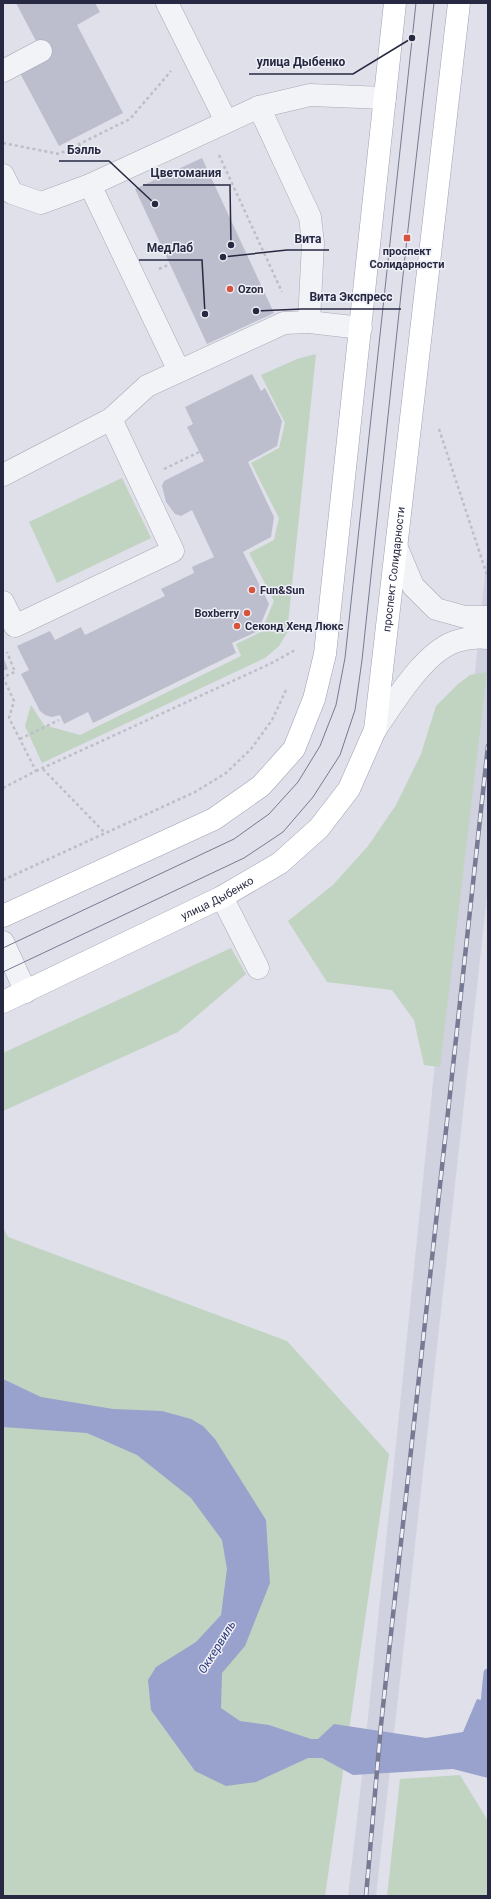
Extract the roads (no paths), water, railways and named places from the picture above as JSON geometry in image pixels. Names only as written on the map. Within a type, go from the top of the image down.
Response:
[{"type":"main road","points":[[3,916],[214,819],[261,786],[294,749],[314,699],[325,654],[395,3]]},
{"type":"main road","name":"проспект Солидарности","points":[[375,730],[459,3]]},
{"type":"main road","name":"улица Дыбенко","points":[[3,1002],[222,897],[280,863],[319,828],[349,789],[375,730]]},
{"type":"street","points":[[167,3],[190,48],[217,125]]},
{"type":"street","points":[[3,71],[41,51]]},
{"type":"street","points":[[3,175],[12,193],[41,203],[90,185],[217,125],[259,107],[310,95],[385,98]]},
{"type":"street","points":[[259,107],[310,217],[313,243],[302,322]]},
{"type":"street","points":[[90,185],[179,371]]},
{"type":"street","points":[[3,475],[111,419],[147,386],[284,323],[302,322],[361,328]]},
{"type":"street","points":[[3,602],[15,626],[174,551],[111,419]]},
{"type":"street","points":[[397,548],[413,586],[436,609],[465,616],[488,618]]},
{"type":"street","points":[[375,730],[409,681],[434,655],[457,641],[479,637],[488,638]]},
{"type":"street","points":[[222,897],[258,968]]},
{"type":"street","points":[[3,942],[26,992]]},
{"type":"water","name":"Оккервиль","points":[[3,1379],[41,1397],[113,1409],[162,1411],[191,1419],[203,1426],[215,1439],[266,1520],[270,1583],[245,1646],[222,1673],[221,1708],[240,1721],[269,1725],[311,1739],[318,1739],[334,1724],[426,1738],[463,1732],[477,1699],[488,1702],[488,1778],[453,1769],[353,1775],[322,1758],[308,1758],[256,1782],[226,1786],[195,1771],[151,1710],[148,1680],[156,1667],[196,1642],[221,1615],[227,1569],[222,1540],[191,1498],[137,1455],[87,1433],[3,1427]]},
{"type":"waterway","points":[[484,1713],[488,1673]]},
{"type":"tram line","points":[[3,948],[234,839],[269,814],[298,782],[320,746],[336,705],[345,658],[416,3]]},
{"type":"tram line","points":[[3,972],[244,858],[283,832],[313,797],[340,755],[355,710],[362,660],[407,238],[434,3]]},
{"type":"railway","points":[[366,1896],[381,1725],[488,746]]},
{"type":"place","name":"улица Дыбенко","points":[[412,38]]},
{"type":"place","name":"Бэлль","points":[[155,204]]},
{"type":"place","name":"проспект Солидарности","points":[[407,238]]},
{"type":"place","name":"Цветомания","points":[[231,245]]},
{"type":"place","name":"Вита","points":[[223,257]]},
{"type":"place","name":"Ozon","points":[[230,289]]},
{"type":"place","name":"Вита Экспресс","points":[[256,311]]},
{"type":"place","name":"МедЛаб","points":[[205,314]]},
{"type":"place","name":"Fun&Sun","points":[[252,590]]},
{"type":"place","name":"Boxberry","points":[[247,613]]},
{"type":"place","name":"Секонд Хенд Люкс","points":[[237,626]]}]
